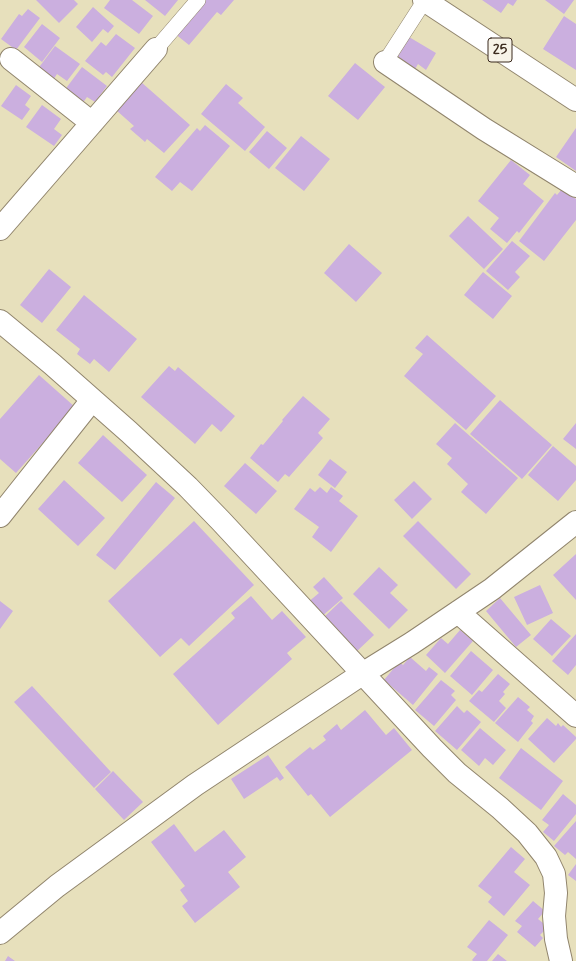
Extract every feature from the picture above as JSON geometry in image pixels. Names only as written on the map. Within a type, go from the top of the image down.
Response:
[{"type":"main road","name":"25","points":[[424,0],[576,100]]},
{"type":"main road","points":[[0,229],[156,50]]},
{"type":"main road","points":[[11,59],[92,123]]},
{"type":"main road","points":[[385,62],[484,129],[576,186]]},
{"type":"main road","points":[[0,321],[52,364],[188,487],[432,748],[457,773],[528,833],[546,857],[554,874],[556,893],[554,916],[556,939],[562,961]]},
{"type":"main road","points":[[0,516],[92,400]]},
{"type":"main road","points":[[0,933],[57,886],[195,785],[492,589],[576,522]]},
{"type":"main road","points":[[458,612],[576,716]]},
{"type":"lane","points":[[156,50],[198,0]]},
{"type":"lane","points":[[385,62],[424,0]]},
{"type":"building","points":[[36,0],[74,0],[78,4],[59,23]]},
{"type":"building","points":[[110,0],[132,0],[153,16],[139,34],[104,8]]},
{"type":"building","points":[[145,0],[178,0],[165,16]]},
{"type":"building","points":[[203,0],[234,0],[221,15],[217,12],[189,45],[174,33]]},
{"type":"building","points":[[482,0],[517,0],[513,6],[508,3],[501,13]]},
{"type":"building","points":[[545,0],[574,0],[564,14]]},
{"type":"building","points":[[93,7],[114,26],[108,33],[103,29],[92,42],[76,27]]},
{"type":"building","points":[[28,9],[40,18],[16,50],[1,39],[19,14],[22,16]]},
{"type":"building","points":[[564,16],[576,24],[576,70],[543,49]]},
{"type":"building","points":[[42,24],[60,38],[42,62],[24,47]]},
{"type":"building","points":[[116,34],[135,48],[112,77],[106,72],[103,75],[85,61],[101,42],[106,46]]},
{"type":"building","points":[[409,37],[436,53],[426,70],[418,64],[414,71],[396,60]]},
{"type":"building","points":[[55,46],[80,64],[67,81],[57,74],[52,82],[37,70]]},
{"type":"building","points":[[355,63],[385,87],[358,120],[328,96]]},
{"type":"building","points":[[82,67],[107,86],[95,102],[87,97],[82,104],[64,91]]},
{"type":"building","points":[[141,82],[190,125],[164,153],[147,139],[145,142],[130,129],[134,126],[116,110]]},
{"type":"building","points":[[226,84],[243,98],[238,103],[265,127],[245,151],[201,114]]},
{"type":"building","points":[[16,85],[31,96],[25,105],[30,109],[22,120],[1,106]]},
{"type":"building","points":[[42,105],[61,119],[54,129],[62,135],[54,146],[26,127]]},
{"type":"building","points":[[205,125],[230,146],[192,191],[180,182],[172,191],[155,177],[197,128],[200,131]]},
{"type":"building","points":[[576,128],[576,171],[556,157]]},
{"type":"building","points":[[267,131],[287,148],[269,169],[249,152]]},
{"type":"building","points":[[301,136],[330,159],[304,191],[275,168]]},
{"type":"building","points":[[511,160],[530,175],[523,184],[544,201],[519,233],[517,231],[507,243],[490,229],[499,218],[478,201]]},
{"type":"building","points":[[562,189],[576,199],[576,220],[544,261],[519,241],[555,193],[557,195]]},
{"type":"building","points":[[468,216],[503,249],[484,269],[449,236]]},
{"type":"building","points":[[512,241],[530,256],[515,272],[520,277],[508,290],[486,271]]},
{"type":"building","points":[[349,244],[382,273],[356,302],[324,273]]},
{"type":"building","points":[[49,269],[71,287],[42,323],[20,305]]},
{"type":"building","points":[[483,272],[512,296],[493,319],[464,295]]},
{"type":"building","points":[[84,295],[137,339],[109,372],[94,359],[90,364],[77,354],[80,349],[56,330]]},
{"type":"building","points":[[427,335],[496,396],[466,430],[404,376],[423,354],[415,348]]},
{"type":"building","points":[[169,366],[175,371],[178,367],[235,416],[221,432],[212,424],[195,444],[141,397]]},
{"type":"building","points":[[39,375],[75,407],[16,473],[0,459],[0,419]]},
{"type":"building","points":[[303,396],[330,419],[318,433],[323,438],[289,477],[285,474],[278,482],[250,458],[261,444],[263,445]]},
{"type":"building","points":[[500,400],[552,445],[522,479],[470,434]]},
{"type":"building","points":[[455,423],[518,478],[486,514],[461,492],[468,484],[447,464],[452,458],[436,444]]},
{"type":"building","points":[[576,423],[576,449],[563,439]]},
{"type":"building","points":[[103,435],[147,475],[122,502],[78,463]]},
{"type":"building","points":[[553,446],[576,466],[576,480],[558,501],[528,475]]},
{"type":"building","points":[[330,459],[347,472],[335,488],[318,475]]},
{"type":"building","points":[[245,463],[277,491],[256,514],[224,486]]},
{"type":"building","points":[[64,480],[105,518],[78,546],[38,509]]},
{"type":"building","points":[[414,481],[432,499],[412,519],[394,500]]},
{"type":"building","points":[[156,482],[175,498],[115,570],[96,555]]},
{"type":"building","points":[[320,487],[327,493],[331,487],[343,496],[339,501],[358,516],[331,552],[312,537],[319,527],[294,509],[310,488],[315,492]]},
{"type":"building","points":[[194,521],[254,585],[189,646],[181,638],[160,657],[108,601]]},
{"type":"building","points":[[418,521],[471,574],[456,589],[403,536]]},
{"type":"building","points":[[576,554],[576,600],[553,575]]},
{"type":"building","points":[[379,567],[398,585],[390,593],[408,610],[389,629],[353,594]]},
{"type":"building","points":[[324,577],[343,598],[320,618],[307,603],[319,593],[313,587]]},
{"type":"building","points":[[540,585],[553,613],[527,625],[514,597]]},
{"type":"building","points":[[251,596],[272,620],[282,611],[306,637],[287,653],[292,659],[218,725],[173,674],[235,618],[231,613]]},
{"type":"building","points":[[500,598],[531,635],[516,647],[486,611]]},
{"type":"building","points":[[0,601],[13,611],[0,629]]},
{"type":"building","points":[[341,601],[374,635],[355,653],[323,618]]},
{"type":"building","points":[[551,619],[571,636],[552,656],[533,639]]},
{"type":"building","points":[[460,630],[473,641],[445,673],[426,655],[441,638],[448,644]]},
{"type":"building","points":[[576,634],[576,665],[568,675],[552,661]]},
{"type":"building","points":[[471,651],[493,670],[472,695],[450,676]]},
{"type":"building","points":[[410,657],[426,671],[429,667],[438,674],[413,705],[384,680],[399,662],[403,665]]},
{"type":"building","points":[[498,674],[510,684],[503,692],[505,694],[499,701],[506,708],[494,722],[469,701],[479,690],[482,692]]},
{"type":"building","points":[[441,680],[455,691],[451,695],[456,700],[434,726],[415,710]]},
{"type":"building","points":[[32,686],[111,772],[94,788],[14,702]]},
{"type":"building","points":[[518,697],[530,707],[527,710],[534,716],[531,721],[533,723],[518,742],[495,723]]},
{"type":"building","points":[[457,706],[464,713],[467,710],[481,722],[457,750],[435,731]]},
{"type":"building","points":[[365,710],[386,735],[394,728],[412,750],[330,817],[311,794],[308,796],[285,767],[310,747],[313,750],[326,740],[323,736],[337,724],[341,730]]},
{"type":"building","points":[[547,718],[556,726],[558,723],[561,727],[563,725],[576,737],[576,739],[554,763],[528,739]]},
{"type":"building","points":[[480,728],[506,750],[493,765],[485,758],[479,766],[461,750]]},
{"type":"building","points":[[521,748],[563,781],[541,810],[499,778]]},
{"type":"building","points":[[268,755],[284,778],[280,781],[277,777],[244,799],[231,779]]},
{"type":"building","points":[[113,771],[143,802],[124,820],[95,789]]},
{"type":"building","points":[[563,794],[576,805],[576,814],[554,841],[543,832],[549,825],[542,820]]},
{"type":"building","points":[[576,821],[576,859],[568,852],[565,855],[554,846]]},
{"type":"building","points":[[174,824],[195,852],[224,830],[246,857],[228,872],[240,887],[195,923],[182,906],[188,901],[180,890],[185,886],[151,842]]},
{"type":"building","points":[[511,847],[525,859],[514,872],[530,885],[504,916],[488,902],[492,897],[478,886]]},
{"type":"building","points":[[576,864],[576,881],[568,875]]},
{"type":"building","points":[[533,901],[545,911],[538,919],[548,927],[540,935],[543,938],[535,947],[517,932],[522,926],[515,921]]},
{"type":"building","points":[[489,920],[508,935],[487,961],[473,961],[472,960],[477,954],[467,947]]},
{"type":"building","points":[[498,954],[507,961],[492,961]]},
{"type":"building","points":[[8,956],[15,961],[5,961]]}]
